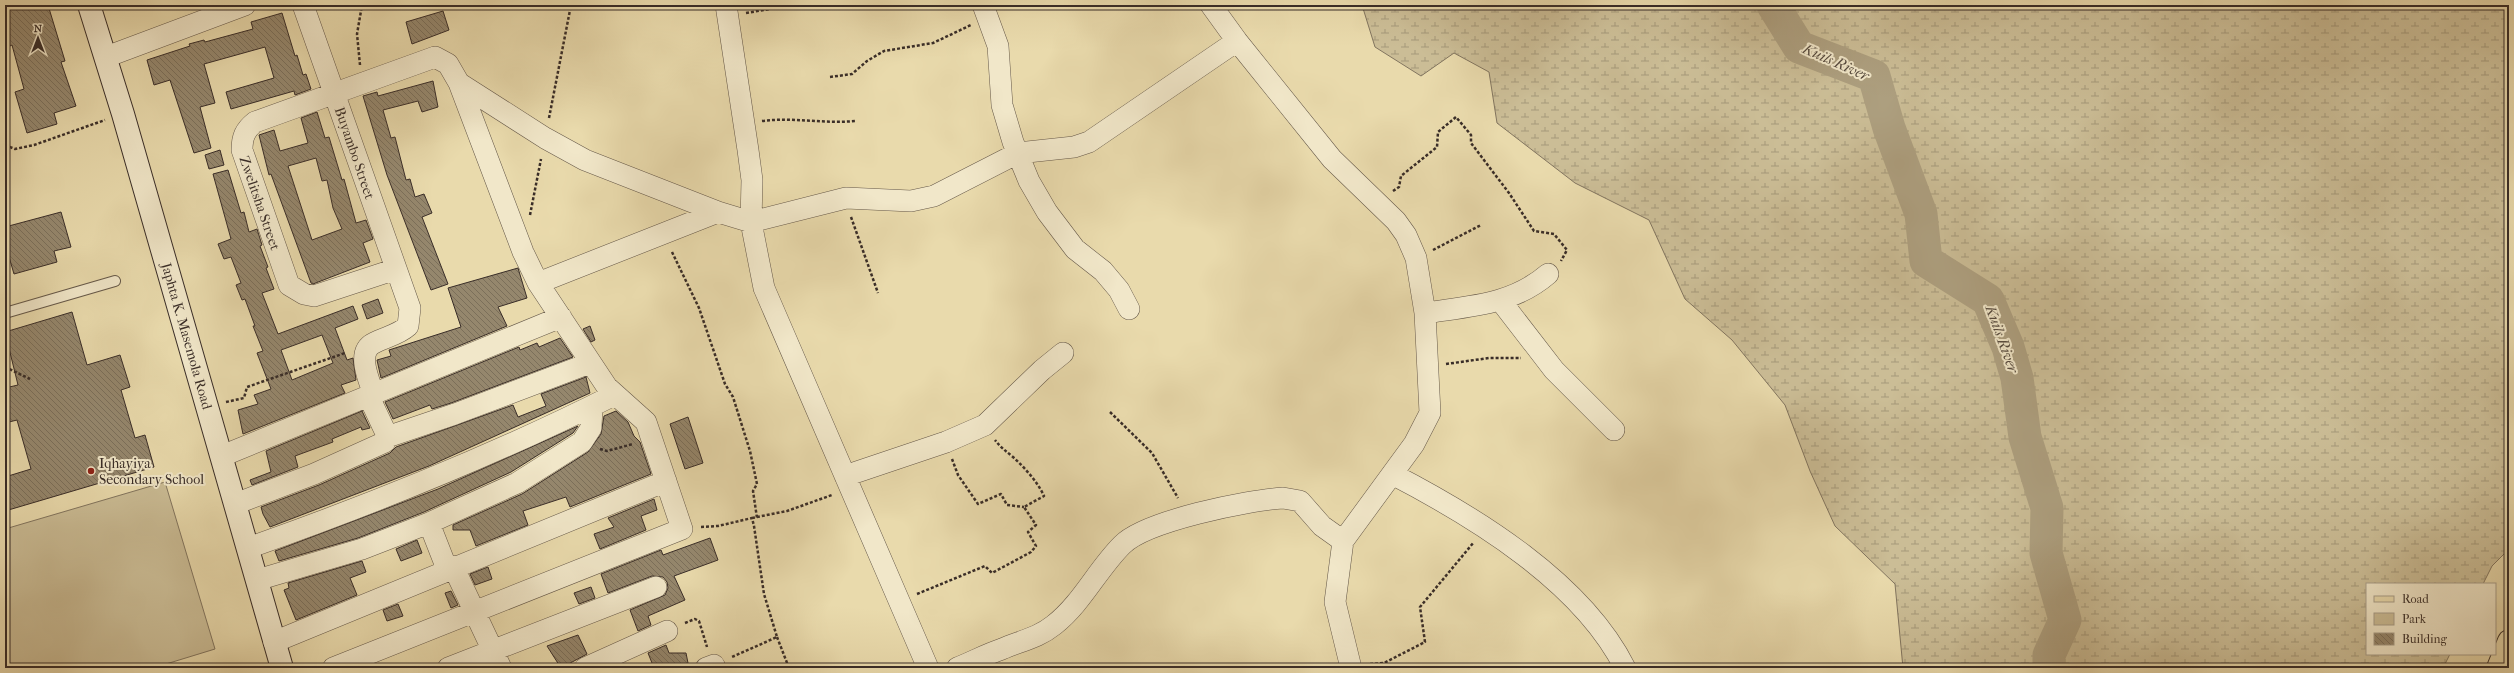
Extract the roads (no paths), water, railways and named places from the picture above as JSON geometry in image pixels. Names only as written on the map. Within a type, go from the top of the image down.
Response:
[{"type":"main road","name":"Japhta K. Masemola Road","points":[[89,5],[123,114],[282,668]]},
{"type":"main road","points":[[2498,668],[2509,641]]},
{"type":"street","points":[[106,57],[246,5]]},
{"type":"street","name":"Buyambo Street","points":[[303,5],[408,301],[410,318],[408,326],[396,334],[372,343],[367,350],[365,365],[372,396]]},
{"type":"street","points":[[1211,5],[1237,41],[1332,159],[1379,203],[1406,235],[1416,258],[1425,313],[1426,368],[1430,413],[1414,444],[1343,541],[1335,602],[1350,666]]},
{"type":"street","points":[[727,10],[752,180],[752,222],[764,288],[928,668]]},
{"type":"street","points":[[985,12],[998,46],[1002,104],[1029,181],[1047,212],[1075,249],[1110,279],[1129,309]]},
{"type":"street","points":[[459,83],[545,138],[585,160],[718,212],[752,222],[846,198],[911,201],[924,199],[934,196],[1018,153],[1074,147],[1089,142],[1237,41]]},
{"type":"street","name":"Zwelitsha Street","points":[[396,269],[314,296],[296,290],[289,285],[242,150],[244,135],[255,122],[435,57],[448,64],[459,83]]},
{"type":"street","points":[[333,668],[682,529],[650,429],[640,414],[614,395],[590,363],[538,283],[523,252],[459,83]]},
{"type":"street","points":[[538,283],[718,212]]},
{"type":"street","points":[[1425,313],[1500,300],[1523,292],[1548,274]]},
{"type":"street","points":[[1500,300],[1545,359],[1614,430]]},
{"type":"street","points":[[222,456],[372,396],[561,317]]},
{"type":"street","points":[[847,482],[985,425],[1037,374],[1064,353]]},
{"type":"street","points":[[387,437],[455,414],[590,363]]},
{"type":"street","points":[[248,548],[334,518],[434,479],[614,395]]},
{"type":"street","points":[[235,504],[314,474],[386,442],[387,437],[372,396]]},
{"type":"street","points":[[257,580],[322,562],[429,523],[518,483],[582,442],[591,428],[592,406]]},
{"type":"street","points":[[1392,474],[1446,502],[1486,528],[1534,564],[1576,601],[1602,631],[1625,668]]},
{"type":"street","points":[[274,642],[450,568],[666,481]]},
{"type":"street","points":[[957,668],[1002,648],[1035,638],[1053,626],[1072,609],[1111,557],[1132,536],[1143,530],[1186,517],[1272,498],[1293,498],[1300,501],[1322,526],[1343,541]]},
{"type":"street","points":[[429,523],[450,568],[475,612],[497,660]]},
{"type":"street","points":[[448,668],[497,660],[656,587]]},
{"type":"street","points":[[585,668],[667,630]]},
{"type":"lane","points":[[5,313],[115,281]]},
{"type":"waterway","name":"Kuils River","points":[[1773,5],[1799,47],[1874,76],[1889,128],[1921,214],[1926,261],[1988,300],[2008,347],[2017,378],[2025,437],[2047,508],[2046,553],[2065,620],[2049,655],[2049,668]]},
{"type":"place","name":"Iqhayiya Secondary School","points":[[91,471]]}]
